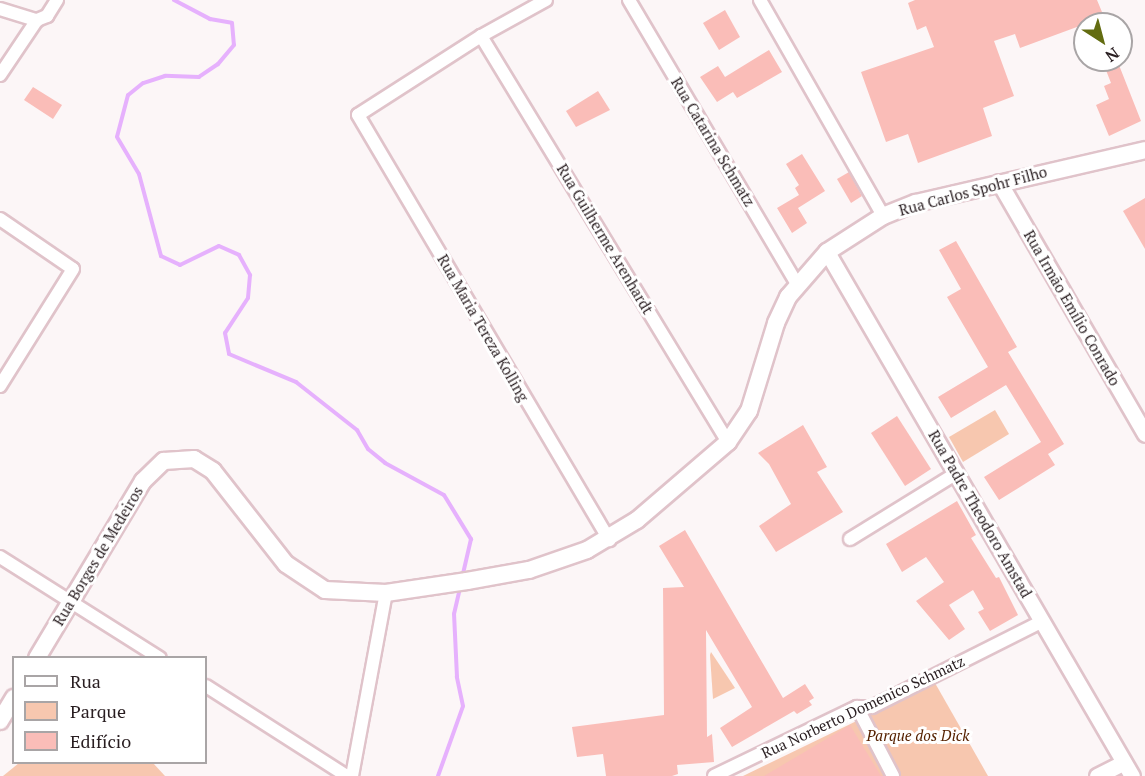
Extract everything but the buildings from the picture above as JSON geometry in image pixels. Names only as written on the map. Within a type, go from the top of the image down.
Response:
[{"type":"main road","name":"Rua Carlos Spohr Filho","points":[[461,582],[530,570],[609,540],[728,442],[749,411],[776,322],[797,284],[828,252],[883,216],[916,203],[999,182],[1144,154]]},
{"type":"main road","name":"Rua Borges de Medeiros","points":[[38,656],[143,481],[164,461],[194,459],[213,471],[286,564],[304,580],[342,593],[386,593],[461,582]]},
{"type":"main road","points":[[0,721],[12,701]]},
{"type":"street","points":[[0,75],[37,20],[47,16],[57,0]]},
{"type":"street","points":[[481,36],[546,0]]},
{"type":"street","name":"Rua Catarina Schmatz","points":[[629,0],[797,284]]},
{"type":"street","points":[[759,0],[883,216]]},
{"type":"street","points":[[0,9],[37,20]]},
{"type":"street","name":"Rua Maria Tereza Kolling","points":[[481,36],[358,115],[609,540]]},
{"type":"street","name":"Rua Guilherme Arenhardt","points":[[481,36],[728,442]]},
{"type":"street","name":"Rua Irmão Emílio Conrado","points":[[999,182],[1145,434]]},
{"type":"street","points":[[0,219],[73,269],[0,386]]},
{"type":"street","name":"Rua Padre Theodoro Amstad","points":[[828,252],[1132,776]]},
{"type":"street","points":[[850,539],[957,473]]},
{"type":"street","points":[[0,557],[158,656]]},
{"type":"street","points":[[352,776],[386,593]]},
{"type":"street","name":"Rua Norberto Domenico Schmatz","points":[[714,776],[857,707],[872,706],[1043,621]]},
{"type":"street","points":[[207,687],[347,776]]},
{"type":"street","points":[[857,707],[893,776]]},
{"type":"street","points":[[1097,776],[1124,762]]},
{"type":"green space","points":[[995,410],[1009,434],[963,462],[949,437]]},
{"type":"green space","points":[[711,652],[735,688],[713,699],[710,655]]},
{"type":"green space","name":"Parque dos Dick","points":[[935,683],[988,776],[743,776]]},
{"type":"green space","points":[[18,764],[154,764],[165,776],[3,776]]},
{"type":"waterway","points":[[174,0],[210,19],[232,23],[234,45],[218,64],[199,77],[165,76],[143,83],[128,95],[117,137],[139,174],[161,256],[180,265],[219,246],[239,255],[250,275],[248,298],[225,333],[229,354],[296,382],[357,430],[368,449],[385,463],[444,495],[471,539],[462,578]]},
{"type":"waterway","points":[[438,776],[463,706],[457,677],[454,614],[460,588]]}]
